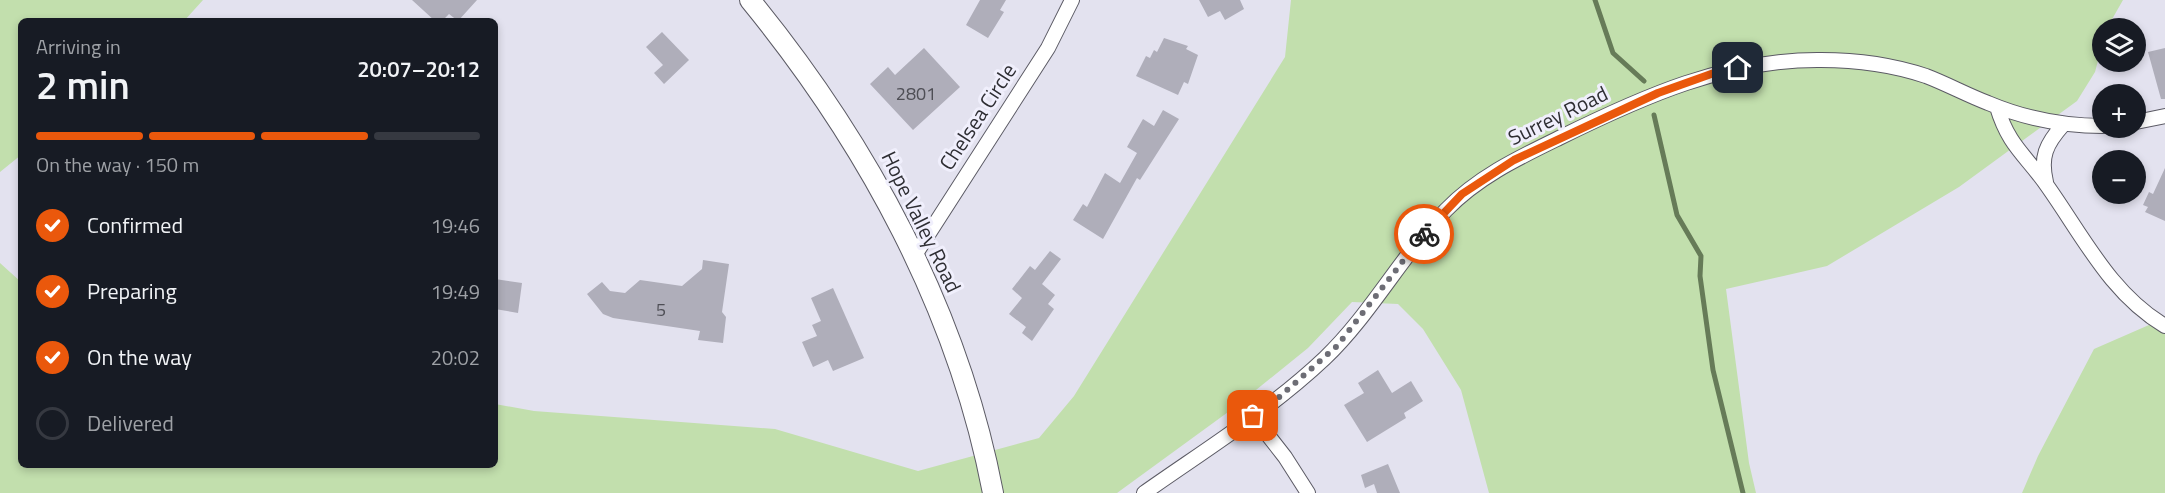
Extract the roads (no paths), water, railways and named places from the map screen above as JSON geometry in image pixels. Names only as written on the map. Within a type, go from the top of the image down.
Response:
[{"type":"main road","name":"Hope Valley Road","points":[[750,0],[846,130],[878,183],[915,255],[943,322],[969,395],[981,434],[993,493]]},
{"type":"street","name":"Chelsea Circle","points":[[915,255],[1048,48],[1072,0]]},
{"type":"street","name":"Surrey Road","points":[[1144,493],[1277,399],[1337,346],[1411,249],[1462,194],[1514,160],[1648,97],[1714,73],[1763,64],[1817,60],[1903,70],[1926,76],[2025,117],[2063,125],[2092,126]]},
{"type":"street","points":[[1997,107],[2011,142],[2047,184],[2108,276],[2133,305],[2165,326]]},
{"type":"street","points":[[2146,120],[2165,116]]},
{"type":"street","points":[[2047,184],[2043,168],[2044,153],[2050,140],[2063,125]]},
{"type":"street","points":[[1253,416],[1285,456],[1308,493]]},
{"type":"waterway","points":[[1595,0],[1613,53],[1644,81]]},
{"type":"waterway","points":[[1654,115],[1677,215],[1701,256],[1700,276],[1713,370],[1743,493]]}]
